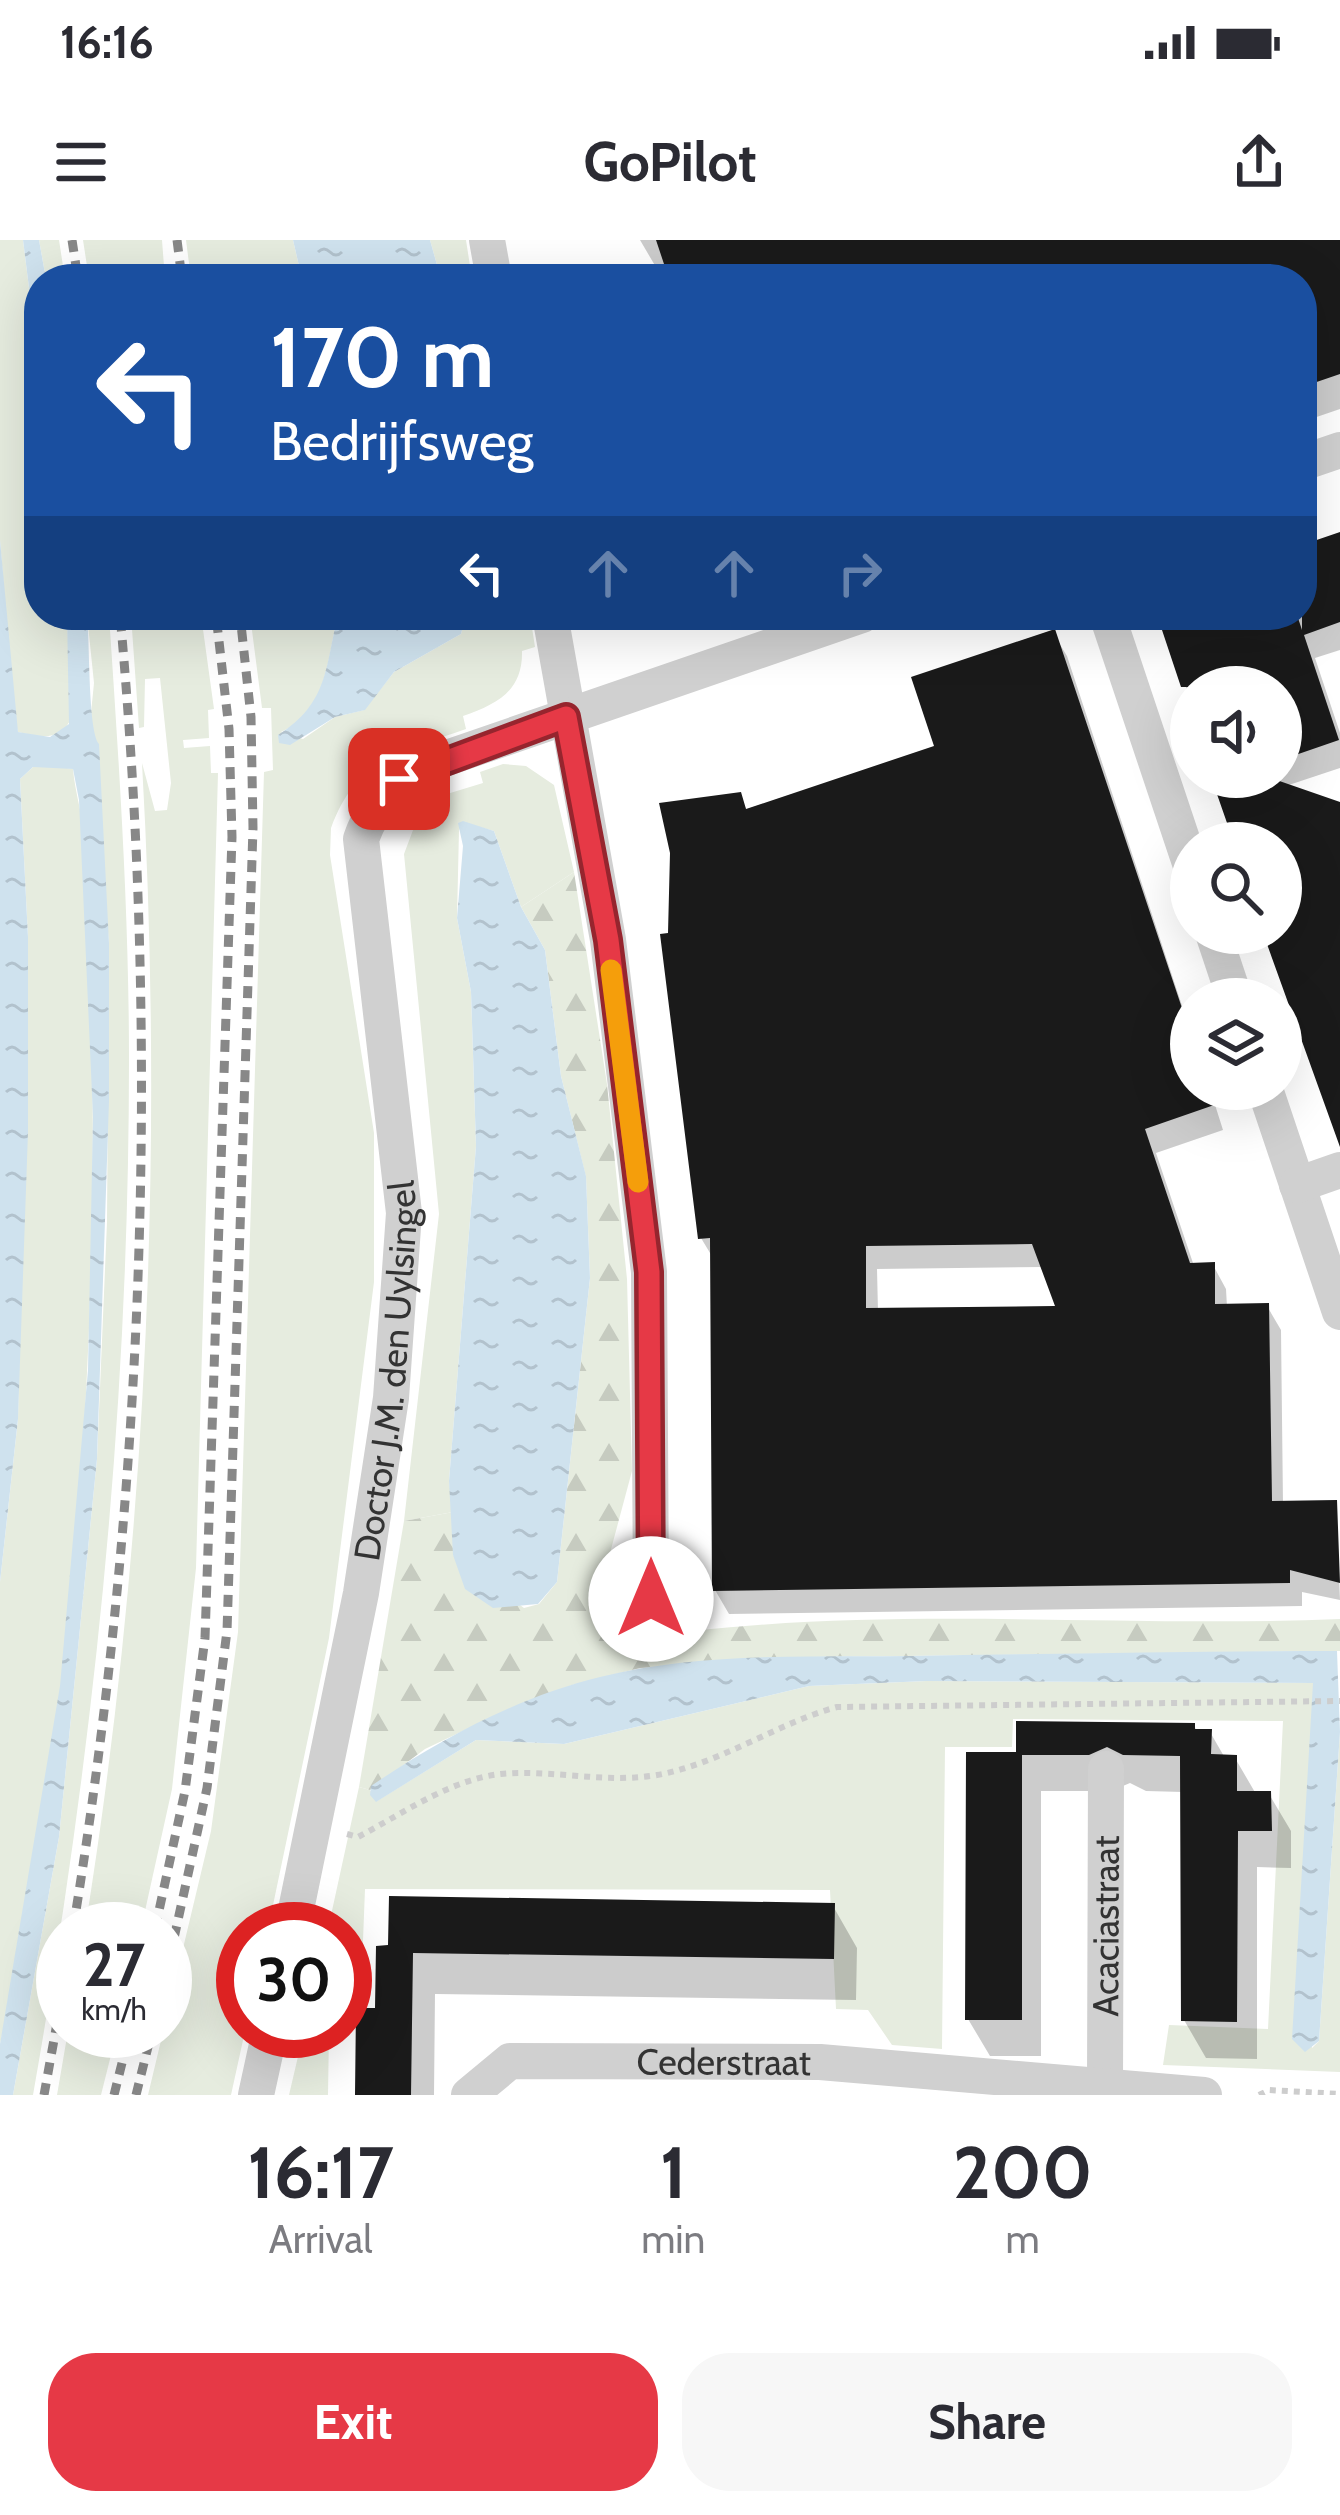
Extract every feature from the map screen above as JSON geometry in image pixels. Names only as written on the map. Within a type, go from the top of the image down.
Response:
[{"type":"street","points":[[552,630],[608,940],[649,1272],[651,1599]]},
{"type":"street","points":[[566,717],[818,630]]},
{"type":"street","points":[[1112,630],[1176,822]]},
{"type":"street","name":"Doctor J.M. den Uylsingel","points":[[298,1902],[361,1593],[391,1398],[404,1214],[361,838],[371,810],[399,779],[566,717]]},
{"type":"street","points":[[1272,1110],[1340,1312]]},
{"type":"street","points":[[1297,1185],[1340,1170]]},
{"type":"street","name":"Acaciastraat","points":[[1105,2085],[1106,1769]]},
{"type":"street","points":[[256,2095],[264,2058]]},
{"type":"street","name":"Cederstraat","points":[[469,2095],[510,2061],[820,2062],[1204,2095]]},
{"type":"path","points":[[314,1827],[358,1837],[471,1780],[500,1774],[658,1775],[692,1766],[795,1718],[837,1707],[1340,1701]]},
{"type":"path","points":[[1259,2095],[1269,2090],[1340,2094]]},
{"type":"green space","points":[[0,240],[23,240],[24,630],[68,630],[71,718],[62,731],[49,736],[18,732],[14,716],[0,540]]},
{"type":"green space","points":[[39,240],[59,240],[63,264],[43,264]]},
{"type":"green space","points":[[83,240],[162,240],[164,264],[87,264]]},
{"type":"green space","points":[[186,240],[293,240],[299,264],[189,264]]},
{"type":"green space","points":[[430,240],[466,240],[470,264],[437,264]]},
{"type":"green space","points":[[89,630],[110,630],[127,948],[123,1322],[104,1580],[74,1837],[64,1902],[47,1902],[59,1837],[97,1459],[107,1222],[109,943],[90,723],[94,683]]},
{"type":"green space","points":[[132,630],[203,630],[214,709],[208,710],[209,738],[183,740],[184,748],[210,746],[211,773],[218,773],[196,1568],[172,1789],[147,1902],[89,1902],[123,1639],[145,1348],[151,1055],[142,763],[155,811],[167,810],[171,783],[160,678],[145,679],[144,727],[139,728]]},
{"type":"green space","points":[[252,630],[335,630],[317,697],[296,723],[281,732],[303,739],[335,717],[364,710],[394,672],[462,630],[532,630],[535,647],[522,651],[518,676],[506,694],[463,716],[466,729],[402,752],[368,772],[342,804],[331,828],[330,855],[374,1133],[374,1282],[329,1638],[274,1902],[216,1902],[216,2058],[239,2058],[231,2095],[148,2095],[157,2058],[192,2058],[192,1911],[211,1831],[238,1632],[264,772],[273,770],[271,708],[262,708]]},
{"type":"green space","points":[[503,764],[526,766],[554,785],[574,872],[521,907],[494,831],[465,823],[459,830],[457,918],[471,992],[476,1146],[449,1481],[453,1512],[404,1521],[439,1214],[404,854],[424,801],[483,783],[480,772]]},
{"type":"green space","points":[[33,767],[73,769],[85,841],[93,1140],[90,1292],[71,1598],[53,1749],[0,2044],[0,1582],[18,1419],[28,937],[20,779]]},
{"type":"green space","points":[[574,872],[607,1084],[627,1279],[632,1471],[606,1568],[617,1642],[706,1630],[887,1619],[1340,1619],[1340,1651],[810,1657],[640,1668],[572,1685],[484,1721],[425,1749],[370,1790],[359,1787],[404,1521],[453,1512],[453,1555],[524,1608],[539,1604],[557,1582],[590,1278],[586,1177],[561,1076],[545,950],[521,907]]},
{"type":"green space","points":[[927,1681],[1313,1683],[1312,2048],[1319,2041],[1340,1732],[1340,2072],[1163,2065],[1169,2025],[1268,2029],[1283,1721],[1013,1719],[1012,1747],[945,1747],[942,2049],[892,2045],[868,2010],[836,2009],[830,1890],[365,1889],[364,1902],[334,1902],[359,1787],[370,1790],[377,1801],[476,1740],[564,1744],[809,1686]]},
{"type":"green space","points":[[36,1966],[39,2058],[33,2095],[13,2095]]},
{"type":"green space","points":[[63,2058],[110,2058],[101,2095],[57,2095]]},
{"type":"green space","points":[[298,2058],[329,2058],[328,2095],[289,2095]]},
{"type":"water","points":[[23,240],[39,240],[43,264],[26,264]]},
{"type":"water","points":[[293,240],[430,240],[437,264],[299,264]]},
{"type":"water","points":[[0,540],[18,732],[50,737],[69,724],[67,630],[88,630],[109,943],[109,1101],[97,1459],[59,1837],[47,1902],[36,1902],[36,1966],[13,2095],[0,2095],[0,2044],[60,1686],[88,1370],[93,1117],[79,800],[73,769],[33,767],[20,779],[28,937],[28,1132],[18,1419],[0,1582]]},
{"type":"water","points":[[335,630],[462,630],[394,672],[365,710],[335,717],[290,745],[279,743],[278,735],[295,723],[316,696]]},
{"type":"water","points":[[458,823],[494,831],[521,907],[545,950],[561,1076],[586,1176],[590,1278],[557,1582],[538,1604],[493,1608],[465,1589],[453,1555],[449,1481],[476,1146],[471,992],[457,918],[463,846]]},
{"type":"water","points":[[1337,1651],[1340,1732],[1319,2041],[1305,2052],[1292,2039],[1313,1683],[927,1681],[809,1686],[564,1744],[476,1740],[376,1802],[370,1795],[371,1786],[481,1721],[569,1685],[676,1663],[792,1656]]},
{"type":"building","points":[[656,240],[1340,240],[1340,374],[1317,382],[1317,264],[664,264]]},
{"type":"building","points":[[1340,532],[1340,622],[1304,635],[1339,740],[1302,753],[1302,666],[1174,666],[1162,630],[1302,630],[1317,630],[1317,540]]},
{"type":"building","points":[[1055,630],[1172,978],[1170,1110],[1200,1110],[1145,1129],[1190,1263],[1215,1262],[1215,1304],[1269,1303],[1272,1501],[1337,1500],[1340,1583],[1290,1570],[1290,1583],[712,1591],[710,1238],[698,1239],[660,934],[668,933],[670,853],[659,803],[741,792],[746,809],[934,746],[911,677]],"holes":[[[1032,1244],[1055,1306],[866,1308],[866,1246]]]},
{"type":"building","points":[[1302,789],[1340,802],[1340,1147],[1302,1041],[1302,978],[1279,978],[1271,954],[1302,954],[1302,822],[1227,822],[1218,798],[1302,798]]},
{"type":"building","points":[[1016,1721],[1195,1723],[1195,1729],[1212,1729],[1211,1754],[1237,1755],[1237,1791],[1271,1791],[1272,1831],[1238,1831],[1237,2022],[1181,2021],[1180,1756],[1123,1755],[1107,1747],[1089,1755],[1022,1755],[1022,2020],[965,2020],[966,1752],[1016,1752]]},
{"type":"building","points":[[389,1896],[835,1903],[834,1959],[413,1953],[411,2095],[355,2095],[355,2058],[372,2058],[376,1946],[388,1945]]},
{"type":"railway","points":[[72,240],[76,264]]},
{"type":"railway","points":[[177,240],[180,264]]},
{"type":"railway","points":[[77,1902],[116,1603],[138,1274],[140,944],[121,630]]},
{"type":"railway","points":[[161,1902],[185,1791],[205,1638],[232,837],[229,729],[218,630]]},
{"type":"railway","points":[[182,1902],[207,1788],[227,1631],[253,828],[251,717],[242,630]]},
{"type":"railway","points":[[44,2095],[51,2058]]},
{"type":"railway","points":[[114,2095],[123,2058]]},
{"type":"railway","points":[[136,2095],[145,2058]]},
{"type":"slow traffic","points":[[611,970],[638,1182]]},
{"type":"route","points":[[399,779],[437,761],[566,717],[608,940],[649,1272],[651,1599]]}]
